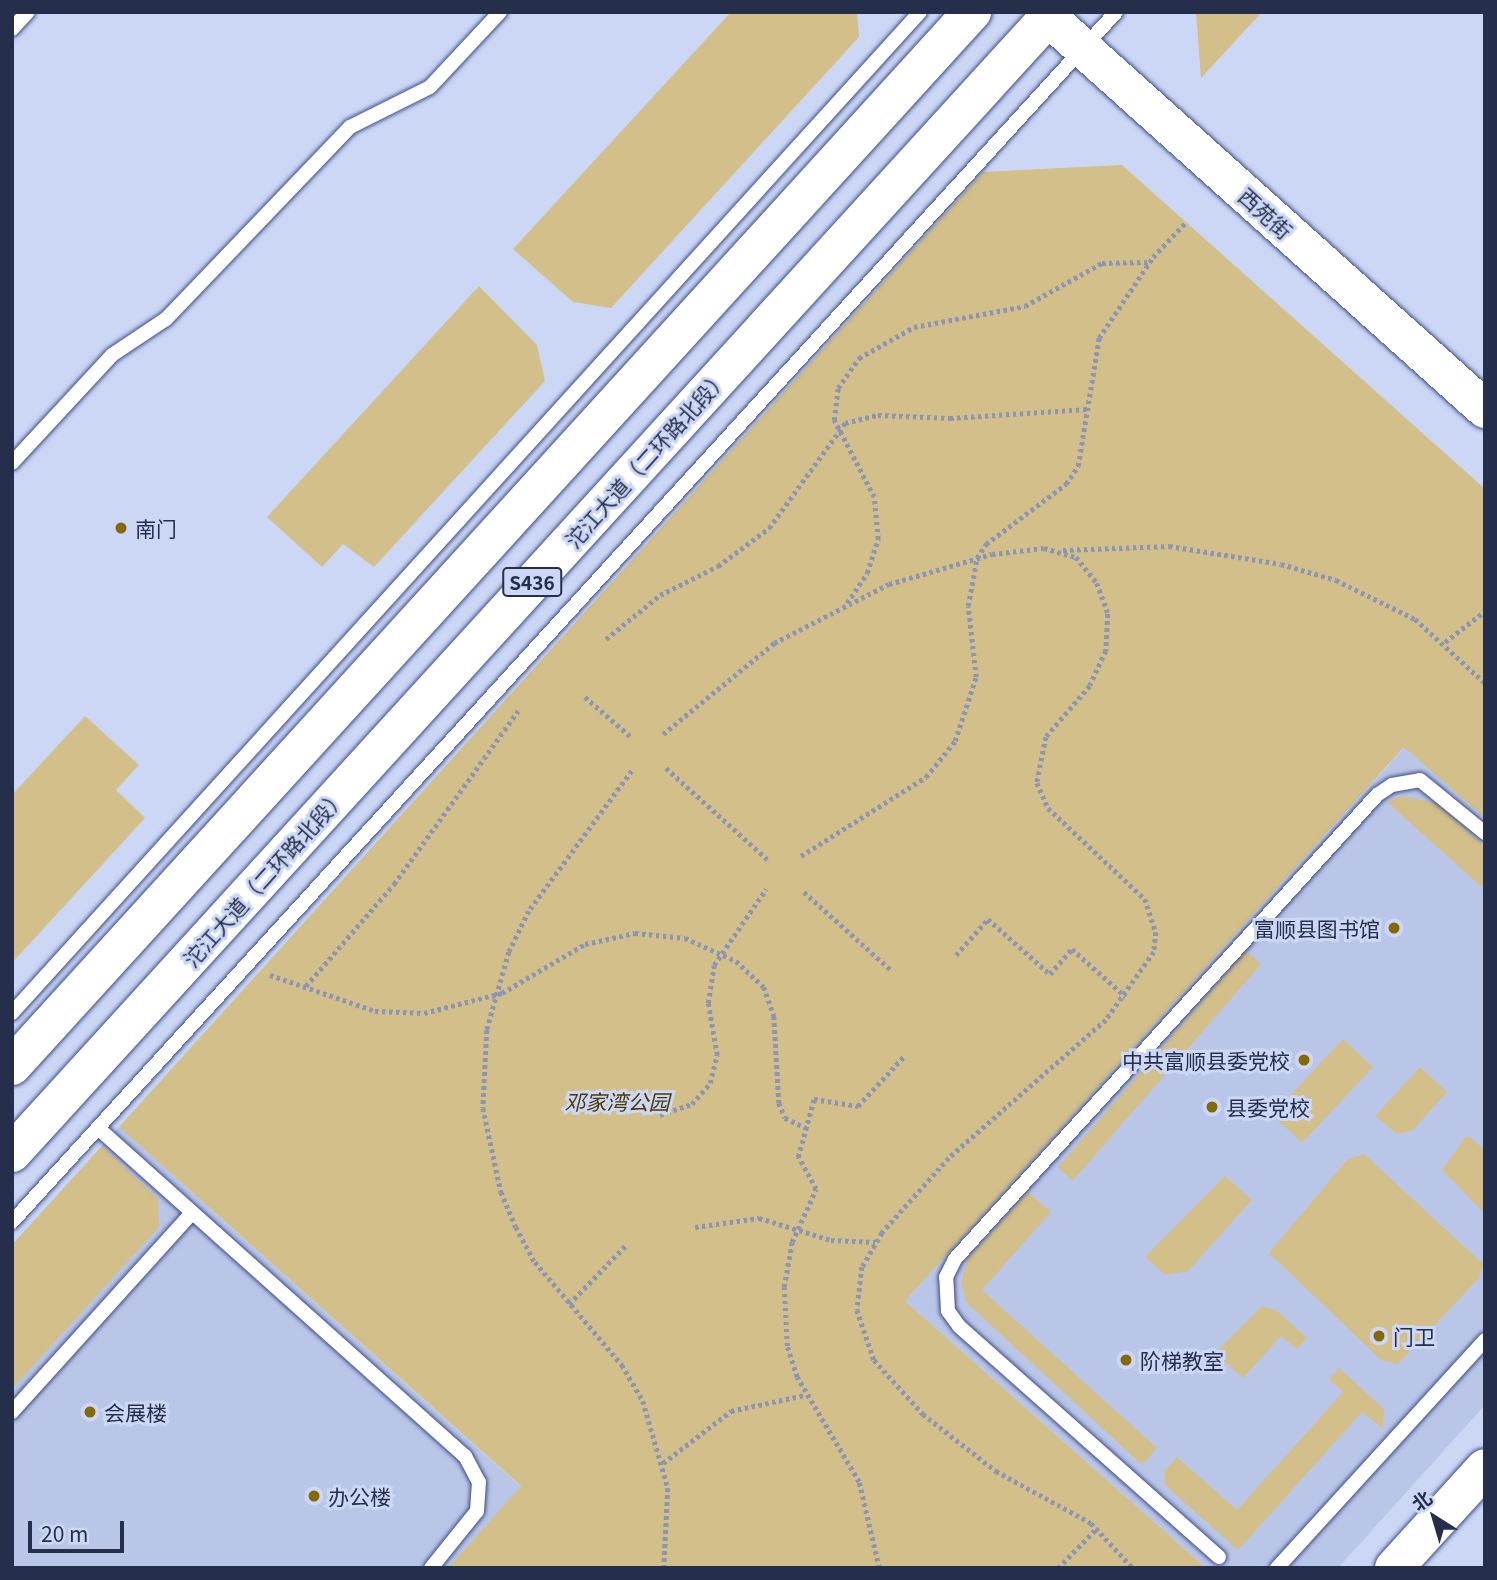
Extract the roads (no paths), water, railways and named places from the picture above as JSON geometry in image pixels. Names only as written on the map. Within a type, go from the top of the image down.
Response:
[{"type":"main road","name":"S436","points":[[12,1066],[972,12]]},
{"type":"main road","name":"西苑街","points":[[1050,15],[1083,48],[1485,409]]},
{"type":"main road","name":"沱江大道（二环路北段）","points":[[12,1153],[1050,15]]},
{"type":"main road","points":[[1394,1568],[1485,1468]]},
{"type":"lane","points":[[12,29],[28,12]]},
{"type":"lane","points":[[12,463],[111,355],[166,319],[350,127],[430,87],[500,12]]},
{"type":"lane","points":[[12,1013],[920,12]]},
{"type":"lane","points":[[12,1222],[1116,12]]},
{"type":"lane","points":[[1219,1557],[959,1325],[946,1303],[946,1277],[955,1259],[1377,795],[1392,785],[1420,780],[1485,833]]},
{"type":"lane","points":[[99,1129],[473,1467],[477,1511],[431,1568]]},
{"type":"lane","points":[[12,1412],[192,1213]]},
{"type":"lane","points":[[1277,1568],[1485,1340]]},
{"type":"place","name":"南门","points":[[121,528]]},
{"type":"place","name":"富顺县图书馆","points":[[1394,928]]},
{"type":"place","name":"中共富顺县委党校","points":[[1304,1060]]},
{"type":"place","name":"县委党校","points":[[1212,1107]]},
{"type":"place","name":"门卫","points":[[1379,1336]]},
{"type":"place","name":"阶梯教室","points":[[1126,1360]]},
{"type":"place","name":"会展楼","points":[[90,1412]]},
{"type":"place","name":"办公楼","points":[[314,1496]]},
{"type":"park label","name":"邓家湾公园","points":[[617,1101]]}]
